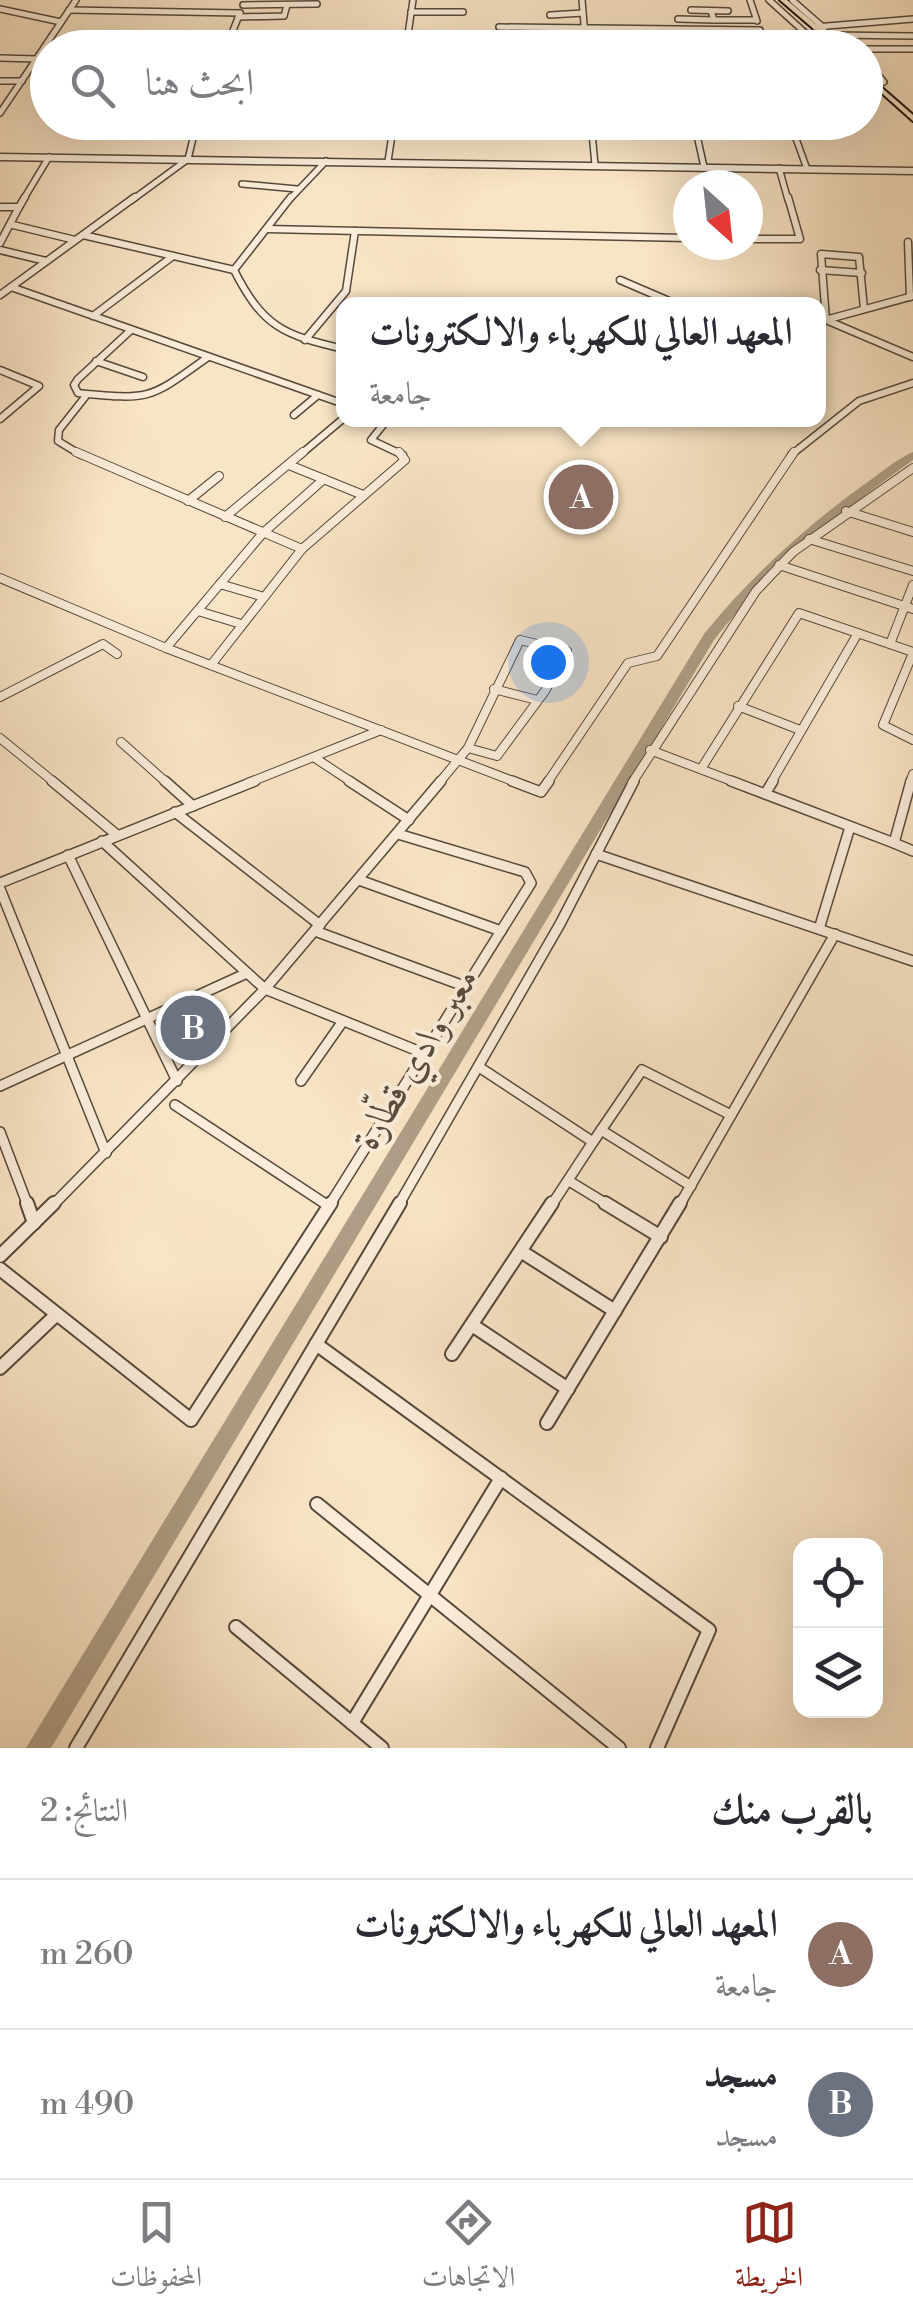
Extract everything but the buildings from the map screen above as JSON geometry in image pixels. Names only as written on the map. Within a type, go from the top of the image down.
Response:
[{"type":"highway","points":[[780,0],[822,30]]},
{"type":"highway","points":[[780,0],[818,30]]},
{"type":"highway","points":[[883,81],[913,106]]},
{"type":"highway","points":[[883,92],[913,119]]},
{"type":"highway","points":[[888,97],[902,96]]},
{"type":"highway","points":[[901,108],[913,106]]},
{"type":"street","points":[[56,30],[76,0]]},
{"type":"street","points":[[408,30],[413,0]]},
{"type":"street","points":[[582,0],[584,28]]},
{"type":"street","points":[[499,27],[760,30],[750,0]]},
{"type":"street","points":[[769,0],[802,30]]},
{"type":"street","points":[[792,0],[818,26],[913,19]]},
{"type":"street","points":[[233,30],[244,2],[317,4]]},
{"type":"street","points":[[69,10],[284,16],[287,5]]},
{"type":"street","points":[[0,9],[61,22]]},
{"type":"street","points":[[692,10],[728,11]]},
{"type":"street","points":[[711,10],[714,20]]},
{"type":"street","points":[[411,12],[463,12]]},
{"type":"street","points":[[550,15],[583,14]]},
{"type":"street","points":[[678,20],[756,20]]},
{"type":"street","points":[[883,38],[913,36]]},
{"type":"street","points":[[883,49],[913,49]]},
{"type":"street","points":[[0,58],[30,59]]},
{"type":"street","points":[[1,109],[30,68]]},
{"type":"street","points":[[0,81],[22,81]]},
{"type":"street","points":[[0,95],[12,95]]},
{"type":"street","points":[[0,295],[188,158],[192,140]]},
{"type":"street","points":[[388,162],[391,140]]},
{"type":"street","points":[[593,140],[595,165]]},
{"type":"street","points":[[698,140],[704,167]]},
{"type":"street","points":[[797,140],[807,169]]},
{"type":"street","points":[[0,157],[913,170]]},
{"type":"street","points":[[0,242],[49,158]]},
{"type":"street","points":[[234,270],[297,189],[326,161]]},
{"type":"street","points":[[763,239],[800,239],[778,168]]},
{"type":"street","points":[[242,184],[297,189]]},
{"type":"street","points":[[0,207],[19,208]]},
{"type":"street","points":[[13,225],[75,240]]},
{"type":"street","points":[[266,229],[673,238]]},
{"type":"street","points":[[340,297],[346,290],[355,232]]},
{"type":"street","points":[[83,234],[234,270],[264,323],[305,340],[336,347]]},
{"type":"street","points":[[826,320],[912,296],[908,242]]},
{"type":"street","points":[[0,250],[46,262]]},
{"type":"street","points":[[821,297],[822,254],[854,254],[859,257],[862,273],[864,309]]},
{"type":"street","points":[[93,316],[174,256]]},
{"type":"street","points":[[820,270],[862,273]]},
{"type":"street","points":[[620,280],[660,297]]},
{"type":"street","points":[[11,287],[336,401]]},
{"type":"street","points":[[305,340],[336,302]]},
{"type":"street","points":[[826,323],[913,357]]},
{"type":"street","points":[[131,330],[74,385],[85,397],[155,395],[208,357]]},
{"type":"street","points":[[96,361],[143,377]]},
{"type":"street","points":[[0,370],[39,386],[0,419]]},
{"type":"street","points":[[0,578],[211,666],[541,792],[628,663],[657,656],[791,455],[859,401],[913,384]]},
{"type":"street","points":[[294,415],[318,395]]},
{"type":"street","points":[[85,397],[59,430],[60,444],[302,550]]},
{"type":"street","points":[[225,516],[336,425]]},
{"type":"street","points":[[211,666],[302,550],[405,460],[403,454],[371,440],[381,427]]},
{"type":"street","points":[[289,465],[363,495]]},
{"type":"street","points":[[76,1748],[479,1067],[650,750],[705,664],[779,565],[846,511],[913,468]]},
{"type":"street","points":[[188,501],[218,476]]},
{"type":"street","points":[[166,648],[263,533],[324,479]]},
{"type":"street","points":[[846,511],[913,532]]},
{"type":"street","points":[[809,539],[913,571]]},
{"type":"street","points":[[779,565],[909,608]]},
{"type":"street","points":[[220,584],[264,597]]},
{"type":"street","points":[[890,644],[909,608],[913,585]]},
{"type":"street","points":[[198,611],[241,624]]},
{"type":"street","points":[[701,769],[799,613],[913,653],[883,725],[888,732],[913,740]]},
{"type":"street","points":[[765,794],[858,633]]},
{"type":"street","points":[[0,697],[116,636]]},
{"type":"street","points":[[0,1256],[265,989],[398,834],[468,748],[520,640],[567,651],[538,700],[497,756],[468,748]]},
{"type":"street","points":[[103,644],[117,654]]},
{"type":"street","points":[[494,689],[538,700]]},
{"type":"street","points":[[738,706],[800,730]]},
{"type":"street","points":[[106,1153],[0,886],[381,730]]},
{"type":"street","points":[[0,738],[117,835]]},
{"type":"street","points":[[121,742],[193,806]]},
{"type":"street","points":[[650,750],[913,850]]},
{"type":"street","points":[[315,758],[408,820]]},
{"type":"street","points":[[894,843],[913,774]]},
{"type":"street","points":[[175,812],[318,928],[464,986]]},
{"type":"street","points":[[820,929],[850,827]]},
{"type":"street","points":[[0,1269],[191,1420],[200,1414],[531,883],[525,872],[398,834]]},
{"type":"street","points":[[102,841],[265,989],[423,1054]]},
{"type":"street","points":[[596,854],[913,961]]},
{"type":"street","points":[[68,855],[177,1081]]},
{"type":"street","points":[[359,880],[501,931]]},
{"type":"street","points":[[547,1423],[691,1186],[836,934]]},
{"type":"street","points":[[0,1086],[247,973]]},
{"type":"street","points":[[300,1080],[342,1020]]},
{"type":"street","points":[[479,1067],[593,1142]]},
{"type":"street","points":[[452,1354],[642,1070],[731,1116]]},
{"type":"street","points":[[175,1106],[328,1205]]},
{"type":"street","points":[[601,1130],[691,1186]]},
{"type":"street","points":[[0,1132],[34,1223]]},
{"type":"street","points":[[569,1182],[661,1236]]},
{"type":"street","points":[[522,1252],[615,1311]]},
{"type":"street","points":[[0,1368],[56,1315]]},
{"type":"street","points":[[472,1325],[568,1389]]},
{"type":"street","points":[[316,1344],[709,1630],[656,1748]]},
{"type":"street","points":[[352,1723],[500,1478]]},
{"type":"street","points":[[317,1504],[619,1748]]},
{"type":"street","points":[[236,1627],[382,1748]]},
{"type":"waterway","name":"معبر وادي قطّارة","points":[[38,1748],[709,637],[778,560],[913,455]]},
{"type":"place","name":"المعهد العالي للكهرباء والالكترونات","points":[[581,497]]},
{"type":"place","name":"مسجد","points":[[193,1028]]}]
